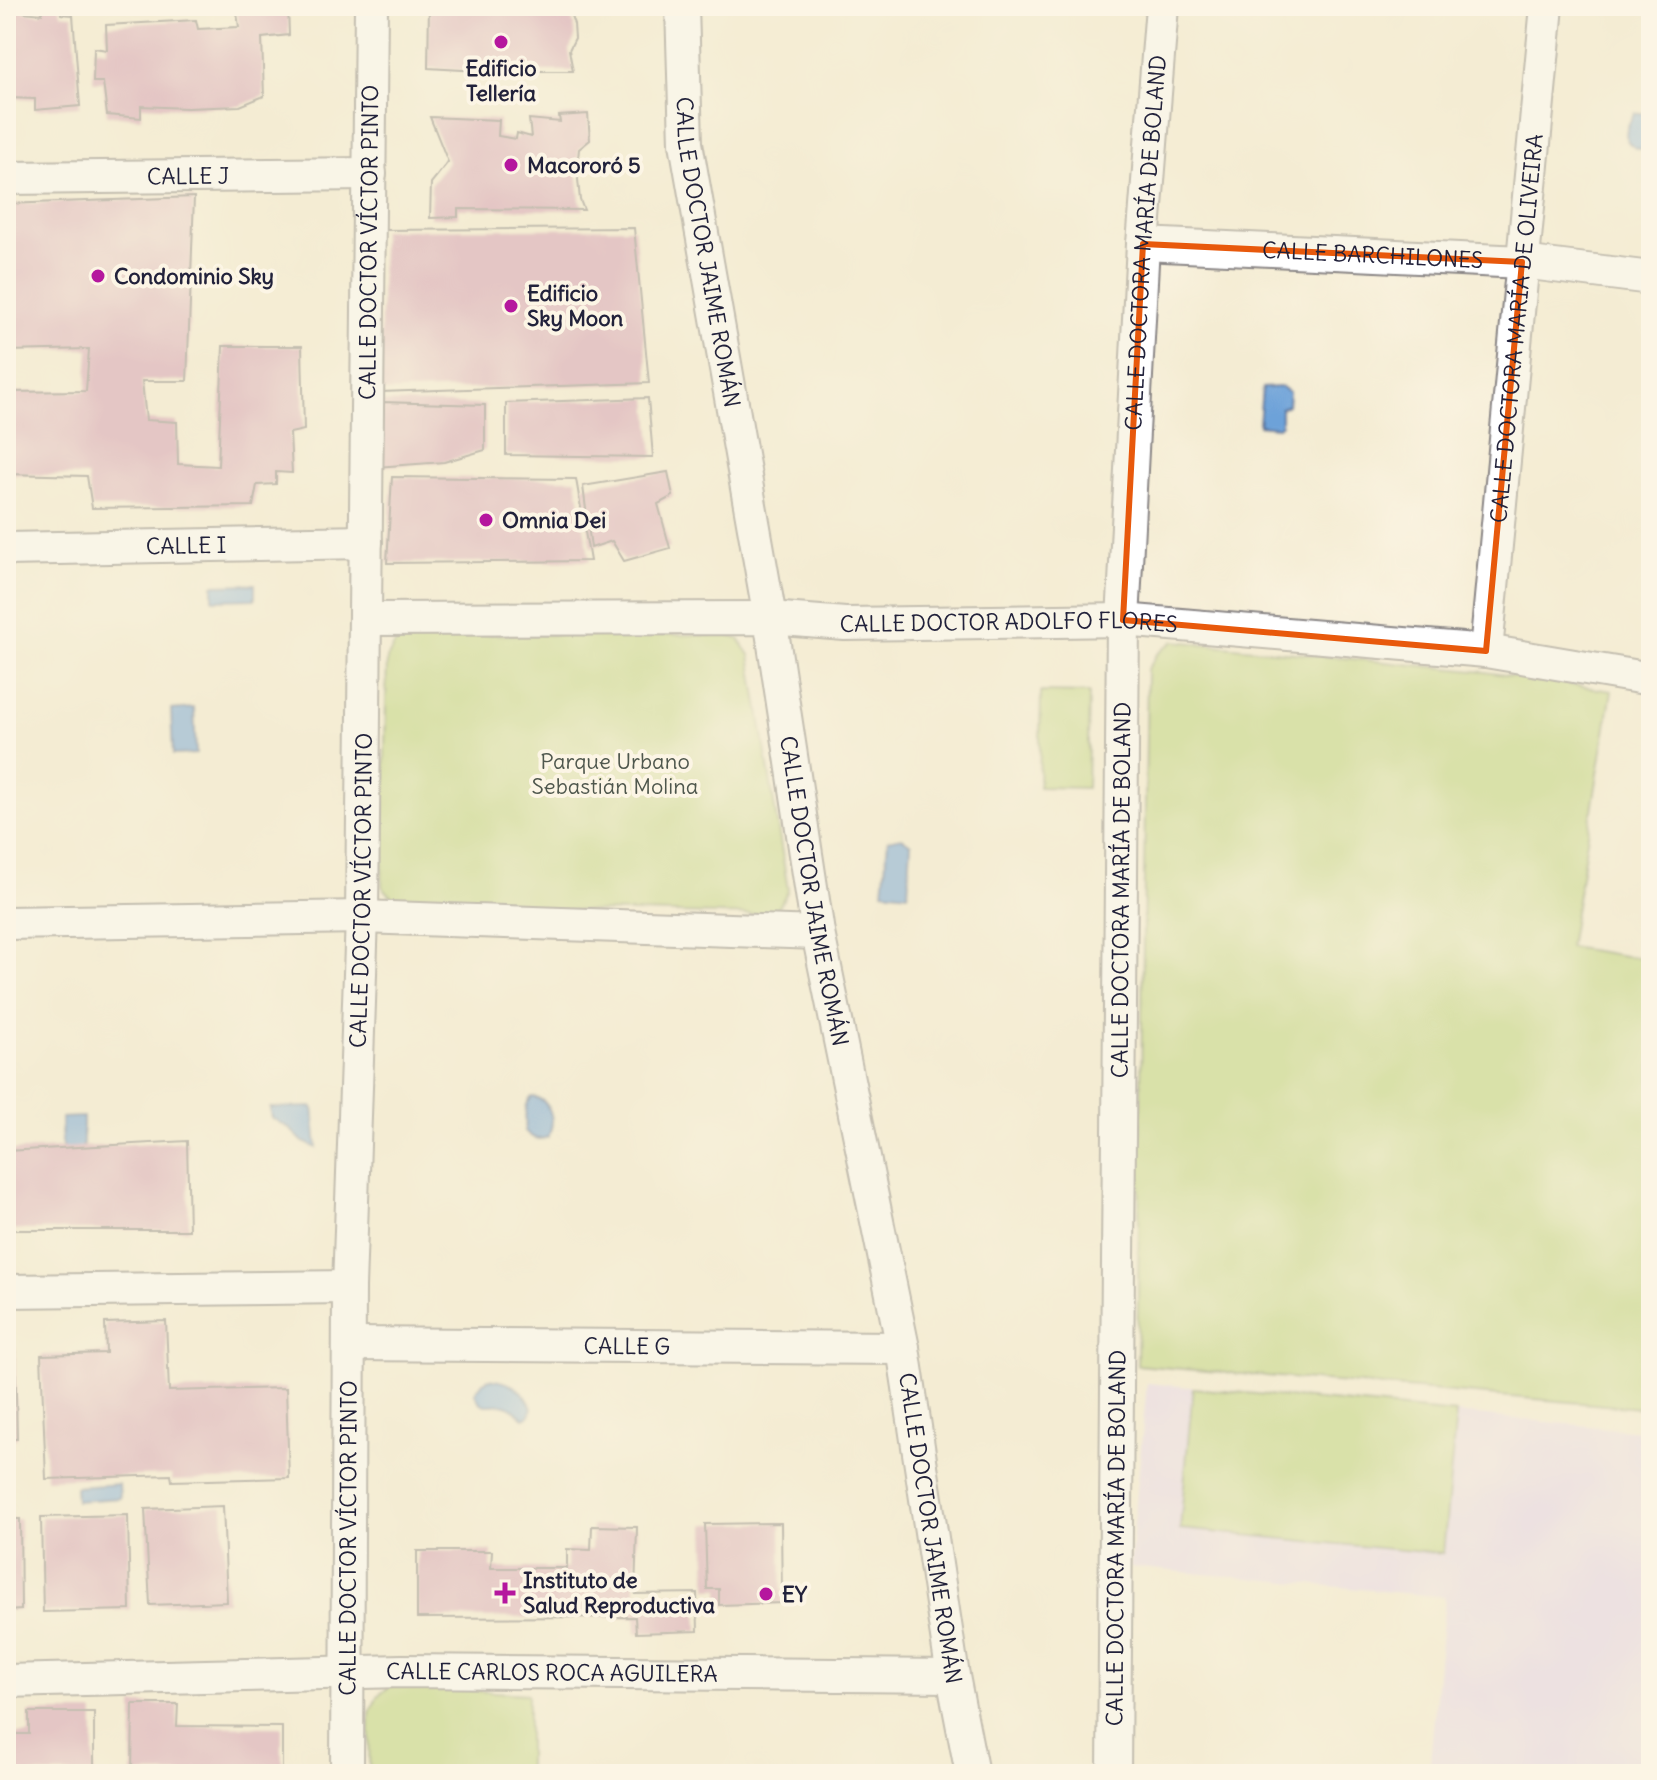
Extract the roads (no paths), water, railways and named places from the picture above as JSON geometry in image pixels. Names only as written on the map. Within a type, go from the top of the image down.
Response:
[{"type":"street","name":"CALLE DOCTOR VÍCTOR PINTO","points":[[347,1774],[349,1287],[362,917],[371,6]]},
{"type":"street","name":"CALLE DOCTOR JAIME ROMÁN","points":[[682,6],[686,143],[770,618],[818,933],[903,1348],[953,1676],[972,1774]]},
{"type":"street","name":"CALLE DOCTORA MARÍA DE BOLAND","points":[[1114,1774],[1123,620],[1143,244],[1162,6]]},
{"type":"street","name":"CALLE DOCTORA MARÍA DE OLIVEIRA","points":[[1486,651],[1547,6]]},
{"type":"street","name":"CALLE J","points":[[6,178],[370,174]]},
{"type":"street","name":"CALLE BARCHILONES","points":[[1143,244],[1522,262],[1651,278]]},
{"type":"street","name":"CALLE I","points":[[6,549],[366,542]]},
{"type":"street","name":"CALLE DOCTOR ADOLFO FLORES","points":[[365,619],[770,618],[845,624],[1123,620],[1486,651],[1651,679]]},
{"type":"street","points":[[6,923],[362,917],[818,933]]},
{"type":"street","points":[[6,1291],[349,1287]]},
{"type":"street","name":"CALLE G","points":[[349,1344],[903,1348]]},
{"type":"street","name":"CALLE CARLOS ROCA AGUILERA","points":[[6,1681],[402,1671],[953,1676]]},
{"type":"water","points":[[1635,113],[1651,113],[1651,150],[1634,147],[1627,139],[1626,133]]},
{"type":"water","points":[[1282,387],[1289,392],[1288,405],[1281,408],[1281,424],[1278,427],[1259,425],[1262,388]]},
{"type":"water","points":[[255,584],[255,599],[213,600],[213,585]]},
{"type":"water","points":[[194,708],[196,754],[173,755],[171,710]]},
{"type":"water","points":[[901,837],[911,844],[908,894],[883,891],[888,840]]},
{"type":"water","points":[[532,1097],[548,1106],[552,1124],[548,1137],[536,1138],[525,1131],[526,1109]]},
{"type":"water","points":[[313,1107],[317,1148],[303,1142],[289,1128],[272,1118],[270,1108]]},
{"type":"water","points":[[83,1117],[83,1150],[62,1151],[61,1118]]},
{"type":"water","points":[[489,1379],[510,1384],[521,1391],[532,1408],[529,1415],[524,1418],[504,1404],[486,1405],[478,1400],[475,1393]]},
{"type":"water","points":[[119,1484],[120,1498],[76,1501],[75,1487]]},
{"type":"place","name":"Edificio Tellería","points":[[501,42]]},
{"type":"place","name":"Macororó 5","points":[[511,165]]},
{"type":"place","name":"Condominio Sky","points":[[98,276]]},
{"type":"place","name":"Edificio Sky Moon","points":[[511,306]]},
{"type":"place","name":"Omnia Dei","points":[[486,520]]},
{"type":"place","name":"Instituto de Salud Reproductiva","points":[[505,1593]]},
{"type":"place","name":"EY","points":[[766,1594]]},
{"type":"park label","name":"Parque Urbano Sebastián Molina","points":[[615,774]]}]
